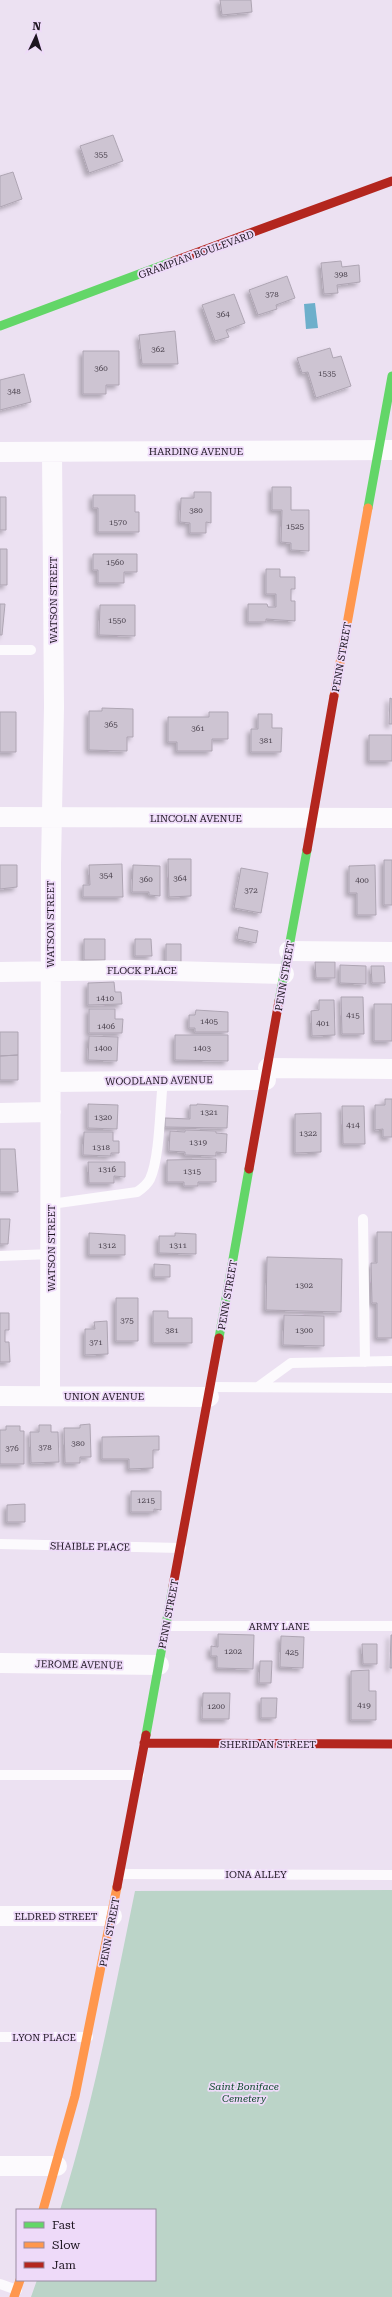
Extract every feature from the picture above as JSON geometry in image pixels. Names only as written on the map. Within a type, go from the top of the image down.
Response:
[{"type":"street","name":"GRAMPIAN BOULEVARD","points":[[0,326],[392,182]]},
{"type":"street","name":"PENN STREET","points":[[43,2209],[57,2166],[88,2037],[139,1775],[267,1074],[312,818],[385,450],[392,376]]},
{"type":"street","name":"HARDING AVENUE","points":[[0,452],[385,450]]},
{"type":"street","name":"WATSON STREET","points":[[50,1395],[52,1112],[50,971],[52,817],[52,452]]},
{"type":"street","name":"LINCOLN AVENUE","points":[[0,817],[392,818]]},
{"type":"street","points":[[289,951],[392,952]]},
{"type":"street","name":"FLOCK PLACE","points":[[0,972],[134,970],[284,974]]},
{"type":"street","name":"WOODLAND AVENUE","points":[[51,1082],[163,1080],[392,1069]]},
{"type":"street","points":[[0,1113],[52,1112]]},
{"type":"street","name":"UNION AVENUE","points":[[0,1396],[209,1392]]},
{"type":"street","name":"JEROME AVENUE","points":[[0,1663],[159,1665]]},
{"type":"street","name":"SHERIDAN STREET","points":[[144,1743],[392,1744]]},
{"type":"street","name":"ELDRED STREET","points":[[0,1916],[112,1916]]},
{"type":"street","points":[[0,2166],[57,2166]]},
{"type":"street","points":[[16,2294],[20,2281]]},
{"type":"lane","points":[[0,650],[31,650]]},
{"type":"lane","points":[[51,1204],[137,1192],[146,1186],[155,1162],[163,1080]]},
{"type":"lane","points":[[363,1219],[364,1362]]},
{"type":"lane","points":[[0,1256],[51,1254]]},
{"type":"lane","points":[[258,1387],[291,1363],[392,1361]]},
{"type":"lane","points":[[209,1392],[258,1387],[392,1388]]},
{"type":"lane","name":"SHAIBLE PLACE","points":[[0,1544],[181,1548]]},
{"type":"lane","name":"ARMY LANE","points":[[166,1626],[392,1626]]},
{"type":"lane","points":[[0,1775],[139,1775]]},
{"type":"lane","name":"IONA ALLEY","points":[[120,1874],[392,1875]]},
{"type":"lane","name":"LYON PLACE","points":[[0,2037],[88,2037]]},
{"type":"lane","points":[[0,2284],[16,2294]]},
{"type":"green space","name":"Saint Boniface Cemetery","points":[[392,1890],[392,2297],[31,2297],[37,2281],[156,2281],[156,2209],[60,2209],[83,2131],[135,1891]]},
{"type":"water","points":[[315,303],[318,328],[306,329],[304,304]]},
{"type":"building","points":[[220,0],[251,0],[252,12],[222,15]]},
{"type":"building","points":[[113,135],[123,161],[89,173],[80,146]]},
{"type":"building","points":[[13,172],[22,199],[0,207],[0,176]]},
{"type":"building","points":[[341,261],[342,267],[359,265],[360,282],[337,285],[338,293],[324,294],[321,263]]},
{"type":"building","points":[[287,276],[295,298],[276,305],[277,309],[258,315],[249,290]]},
{"type":"building","points":[[234,294],[245,323],[226,330],[229,337],[215,341],[202,305]]},
{"type":"building","points":[[175,331],[178,364],[142,364],[139,335]]},
{"type":"building","points":[[330,348],[333,358],[341,356],[351,386],[316,398],[308,372],[302,373],[297,358]]},
{"type":"building","points":[[83,351],[119,351],[119,385],[106,385],[106,394],[83,394]]},
{"type":"building","points":[[24,374],[31,402],[0,410],[0,380]]},
{"type":"building","points":[[272,487],[291,487],[291,510],[309,510],[309,551],[291,550],[291,543],[281,542],[282,510],[272,510]]},
{"type":"building","points":[[194,492],[211,492],[211,523],[206,522],[206,533],[190,533],[190,523],[180,522],[181,498],[194,498]]},
{"type":"building","points":[[93,495],[135,495],[135,512],[139,512],[139,532],[98,532],[98,508],[93,508]]},
{"type":"building","points":[[0,497],[6,497],[6,530],[0,530]]},
{"type":"building","points":[[0,549],[7,549],[7,585],[0,585]]},
{"type":"building","points":[[93,554],[137,554],[137,572],[124,572],[124,583],[98,583],[98,570],[93,570]]},
{"type":"building","points":[[266,569],[280,569],[280,577],[295,577],[295,589],[291,589],[291,601],[295,601],[295,621],[266,619],[266,622],[248,622],[248,604],[267,604],[268,607],[276,607],[276,594],[266,594]]},
{"type":"building","points":[[0,604],[5,604],[2,635],[0,635]]},
{"type":"building","points":[[100,605],[135,605],[135,636],[99,635]]},
{"type":"building","points":[[390,698],[392,699],[392,724],[389,724]]},
{"type":"building","points":[[102,708],[133,709],[133,737],[127,737],[127,751],[89,750],[89,711],[102,711]]},
{"type":"building","points":[[0,712],[16,712],[16,752],[0,752]]},
{"type":"building","points":[[209,712],[228,712],[228,739],[212,739],[212,751],[177,751],[177,742],[168,742],[168,717],[209,717]]},
{"type":"building","points":[[258,714],[272,714],[272,728],[282,728],[281,752],[251,752],[251,729],[258,729]]},
{"type":"building","points":[[369,735],[392,735],[392,761],[369,761]]},
{"type":"building","points":[[168,859],[191,859],[191,896],[169,897]]},
{"type":"building","points":[[384,860],[392,860],[392,905],[384,905]]},
{"type":"building","points":[[122,864],[123,897],[83,897],[83,885],[90,885],[89,865]]},
{"type":"building","points":[[0,865],[17,865],[17,887],[0,889]]},
{"type":"building","points":[[133,865],[160,866],[160,896],[149,895],[149,892],[132,892]]},
{"type":"building","points":[[375,865],[376,915],[357,915],[357,893],[349,893],[349,866]]},
{"type":"building","points":[[241,868],[268,873],[261,913],[234,908]]},
{"type":"building","points":[[239,927],[258,931],[256,943],[237,939]]},
{"type":"building","points":[[84,939],[105,939],[105,960],[84,960]]},
{"type":"building","points":[[135,939],[151,939],[152,956],[135,956]]},
{"type":"building","points":[[166,944],[181,944],[181,963],[166,963]]},
{"type":"building","points":[[315,962],[335,962],[335,978],[316,978]]},
{"type":"building","points":[[340,965],[366,966],[366,984],[340,983]]},
{"type":"building","points":[[371,966],[384,966],[385,983],[372,983]]},
{"type":"building","points":[[114,982],[115,992],[121,992],[122,1004],[88,1005],[88,983]]},
{"type":"building","points":[[341,997],[363,997],[364,1034],[342,1034]]},
{"type":"building","points":[[319,1000],[334,1000],[335,1035],[312,1036],[311,1011],[319,1010]]},
{"type":"building","points":[[374,1004],[392,1004],[392,1041],[374,1041]]},
{"type":"building","points":[[89,1009],[115,1009],[115,1019],[123,1019],[122,1033],[89,1033]]},
{"type":"building","points":[[196,1010],[228,1012],[228,1032],[195,1032],[195,1028],[189,1028],[189,1015],[195,1015]]},
{"type":"building","points":[[0,1032],[18,1032],[18,1055],[0,1056]]},
{"type":"building","points":[[175,1035],[228,1035],[228,1061],[175,1060]]},
{"type":"building","points":[[89,1036],[118,1037],[117,1061],[88,1060]]},
{"type":"building","points":[[18,1055],[18,1080],[0,1080],[0,1056]]},
{"type":"building","points":[[385,1099],[392,1099],[392,1137],[383,1137],[383,1129],[375,1130],[375,1105],[385,1105]]},
{"type":"building","points":[[88,1104],[118,1105],[117,1129],[88,1128]]},
{"type":"building","points":[[190,1105],[228,1106],[227,1128],[165,1127],[165,1118],[190,1119]]},
{"type":"building","points":[[342,1106],[364,1106],[365,1144],[343,1144]]},
{"type":"building","points":[[321,1113],[321,1152],[295,1153],[295,1114]]},
{"type":"building","points":[[185,1130],[216,1131],[216,1133],[227,1134],[226,1153],[216,1152],[216,1156],[185,1155],[185,1152],[169,1151],[170,1131],[185,1132]]},
{"type":"building","points":[[84,1132],[113,1132],[113,1141],[119,1141],[119,1153],[111,1153],[111,1156],[83,1155]]},
{"type":"building","points":[[0,1149],[15,1149],[18,1192],[0,1192]]},
{"type":"building","points":[[216,1159],[216,1182],[198,1182],[198,1186],[184,1186],[184,1182],[167,1182],[167,1160]]},
{"type":"building","points":[[88,1162],[125,1162],[125,1177],[114,1176],[114,1183],[89,1183]]},
{"type":"building","points":[[0,1219],[10,1219],[8,1244],[0,1244]]},
{"type":"building","points":[[377,1232],[392,1232],[392,1338],[377,1338],[377,1303],[372,1303],[371,1263],[377,1263]]},
{"type":"building","points":[[89,1233],[125,1235],[125,1255],[89,1255]]},
{"type":"building","points":[[175,1233],[196,1234],[196,1254],[159,1253],[159,1236],[175,1236]]},
{"type":"building","points":[[267,1257],[342,1259],[341,1312],[266,1310]]},
{"type":"building","points":[[154,1264],[170,1265],[170,1277],[154,1277]]},
{"type":"building","points":[[116,1298],[138,1298],[138,1341],[116,1341]]},
{"type":"building","points":[[153,1311],[168,1311],[168,1318],[192,1318],[192,1343],[153,1343]]},
{"type":"building","points":[[0,1313],[9,1313],[9,1330],[5,1330],[5,1342],[9,1342],[10,1362],[0,1362]]},
{"type":"building","points":[[284,1315],[324,1316],[324,1346],[283,1345]]},
{"type":"building","points":[[107,1321],[108,1354],[85,1355],[85,1329],[95,1329],[94,1322]]},
{"type":"building","points":[[90,1424],[91,1457],[80,1457],[80,1463],[65,1463],[64,1428],[80,1428],[80,1425]]},
{"type":"building","points":[[39,1425],[51,1425],[51,1432],[58,1432],[59,1462],[31,1463],[30,1432],[39,1432]]},
{"type":"building","points":[[6,1426],[20,1426],[20,1431],[24,1431],[24,1464],[0,1464],[0,1430],[6,1430]]},
{"type":"building","points":[[159,1436],[159,1450],[153,1450],[153,1468],[129,1469],[129,1459],[102,1459],[102,1437]]},
{"type":"building","points":[[131,1491],[161,1491],[161,1510],[154,1509],[154,1512],[131,1512]]},
{"type":"building","points":[[25,1504],[25,1522],[7,1522],[7,1505]]},
{"type":"building","points":[[218,1634],[254,1635],[253,1669],[217,1668],[217,1656],[211,1656],[211,1646],[218,1647]]},
{"type":"building","points":[[391,1635],[392,1668],[390,1668]]},
{"type":"building","points":[[281,1636],[304,1637],[303,1668],[280,1667]]},
{"type":"building","points":[[362,1644],[377,1644],[377,1664],[363,1664]]},
{"type":"building","points":[[260,1661],[272,1661],[271,1683],[259,1683]]},
{"type":"building","points":[[369,1670],[369,1691],[376,1691],[376,1720],[351,1720],[351,1671]]},
{"type":"building","points":[[203,1693],[230,1693],[229,1719],[202,1719]]},
{"type":"building","points":[[261,1698],[277,1698],[276,1718],[261,1718]]},
{"type":"traffic: fast","points":[[0,326],[174,261]]},
{"type":"traffic: fast","points":[[368,508],[392,376]]},
{"type":"traffic: fast","points":[[279,1001],[307,850]]},
{"type":"traffic: fast","points":[[219,1338],[249,1169]]},
{"type":"traffic: fast","points":[[146,1735],[173,1586]]},
{"type":"traffic: slow","points":[[334,696],[368,508]]},
{"type":"traffic: slow","points":[[43,2209],[75,2096],[117,1887]]},
{"type":"traffic: slow","points":[[14,2297],[20,2281]]},
{"type":"traffic: jam","points":[[174,261],[392,181]]},
{"type":"traffic: jam","points":[[307,850],[334,696]]},
{"type":"traffic: jam","points":[[249,1169],[279,1001]]},
{"type":"traffic: jam","points":[[173,1586],[219,1338]]},
{"type":"traffic: jam","points":[[117,1887],[146,1735]]},
{"type":"traffic: jam","points":[[144,1743],[392,1744]]}]
